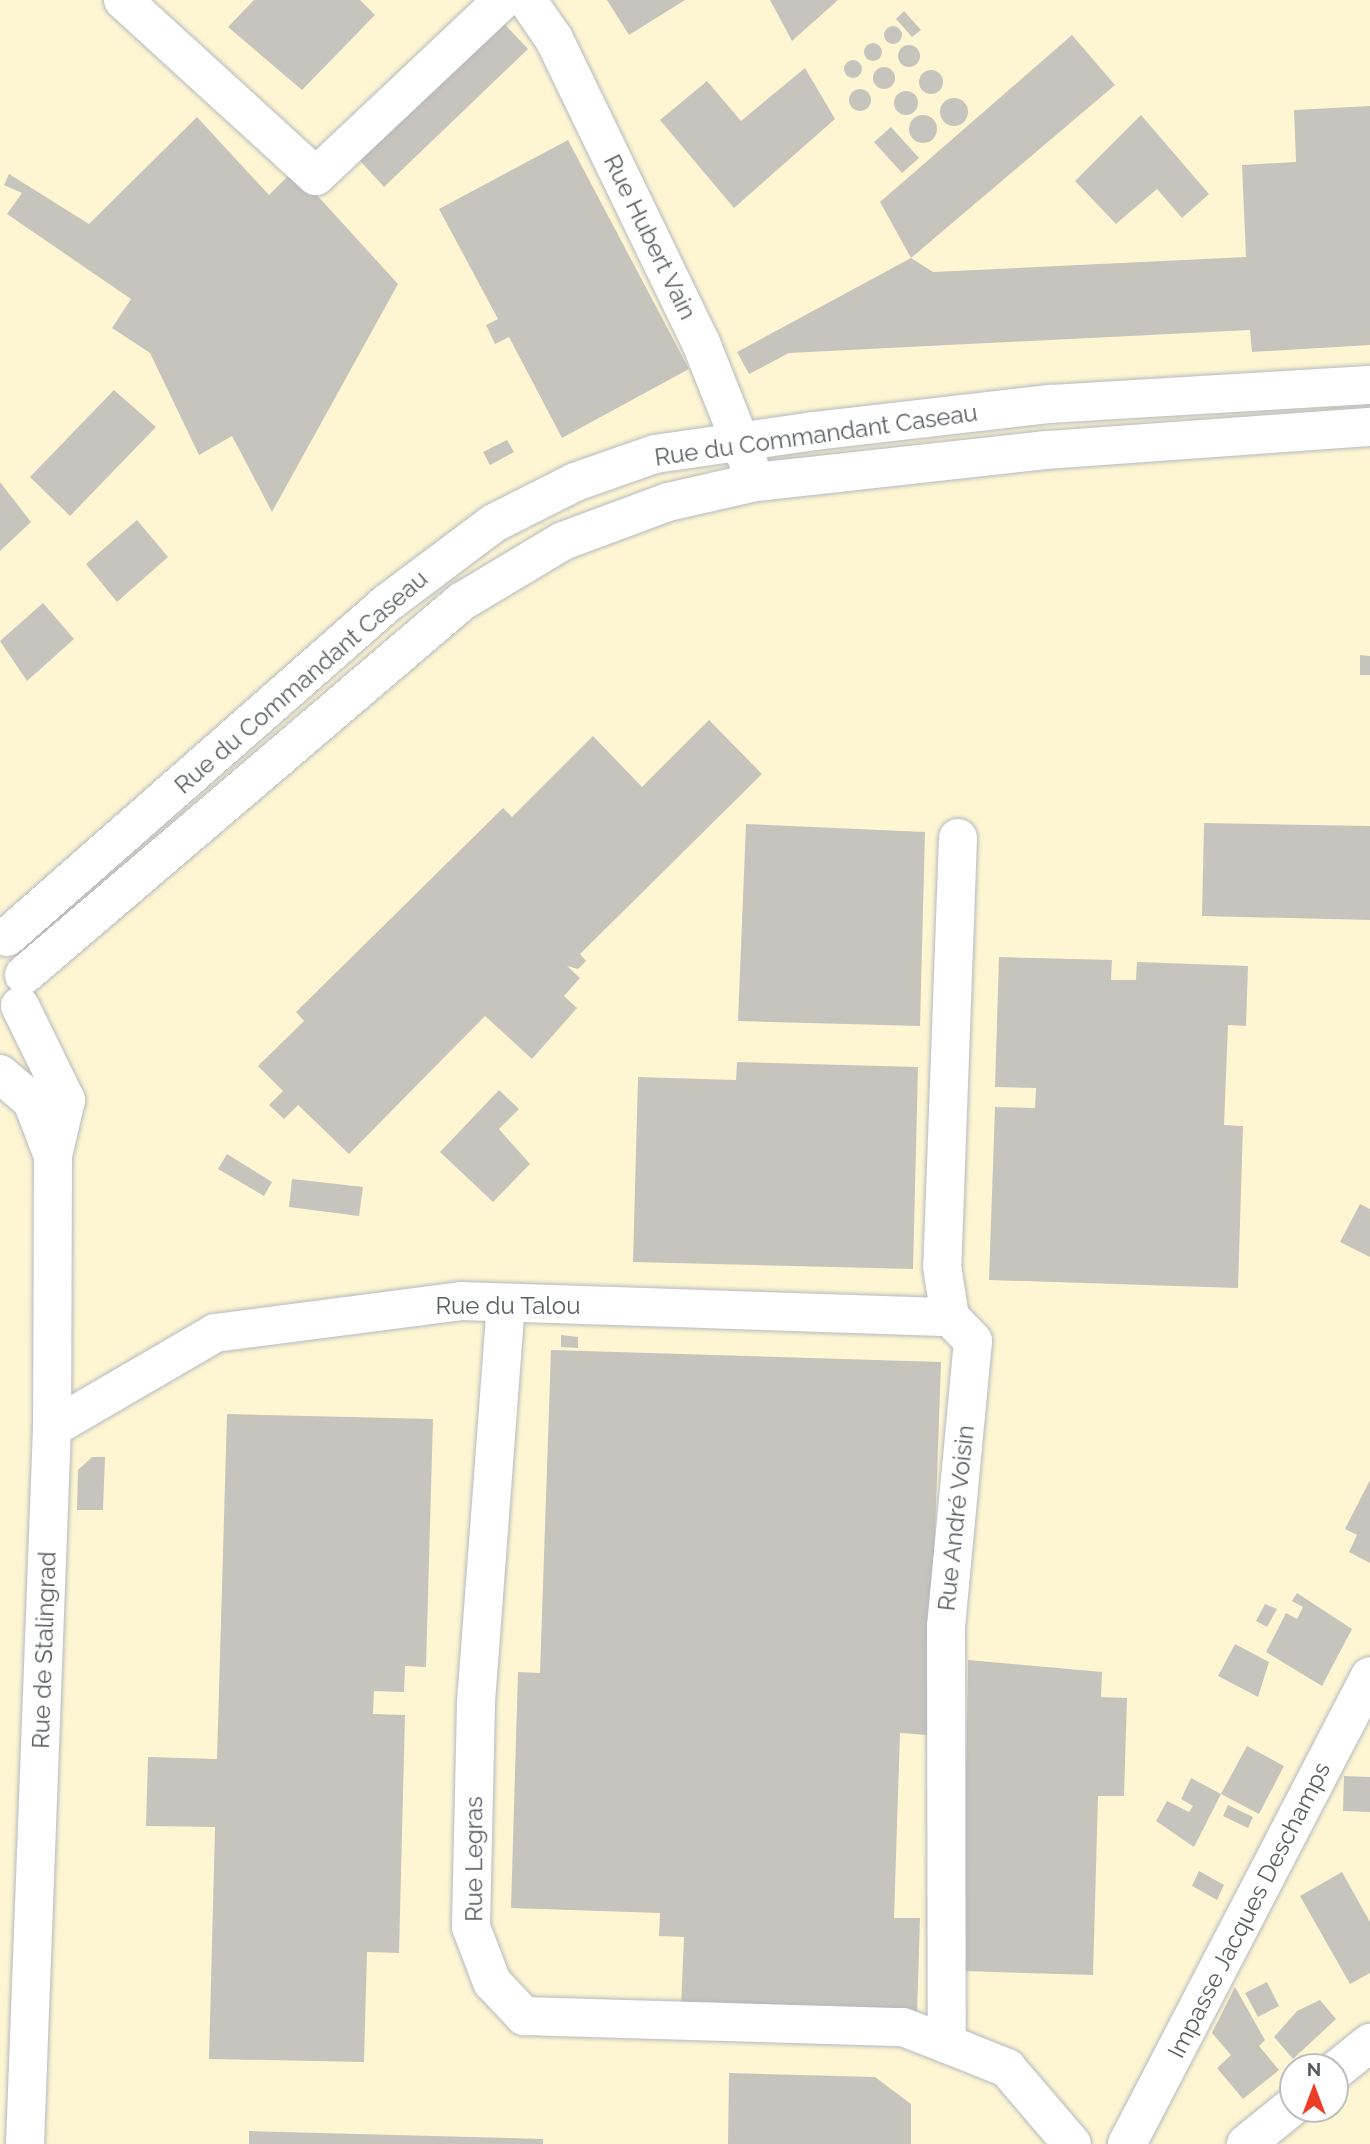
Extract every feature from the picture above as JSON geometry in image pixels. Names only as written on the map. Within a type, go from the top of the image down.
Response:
[{"type":"street","points":[[123,0],[316,176],[503,0]]},
{"type":"street","name":"Rue Hubert Vain","points":[[527,0],[554,39],[696,330],[756,482]]},
{"type":"street","name":"Rue du Commandant Caseau","points":[[4,934],[386,604],[494,523],[575,482],[655,454],[1049,404],[1370,385]]},
{"type":"street","name":"Rue du Commandant Caseau","points":[[15,1005],[461,602],[563,541],[668,502],[756,482],[1047,450],[1370,427]]},
{"type":"street","points":[[950,1317],[942,1266],[958,838]]},
{"type":"street","name":"Rue de Stalingrad","points":[[4,934],[15,1005],[66,1100],[53,1156],[52,1428],[24,2144]]},
{"type":"street","name":"Rue de Stalingrad","points":[[0,1074],[32,1101],[53,1156]]},
{"type":"street","name":"Rue du Talou","points":[[52,1428],[215,1333],[461,1301],[950,1317]]},
{"type":"street","name":"Rue Legras","points":[[506,1303],[476,1704],[471,1913],[492,1982],[524,2016],[904,2027],[947,2044]]},
{"type":"street","name":"Rue André Voisin","points":[[947,2044],[946,1626],[973,1341],[950,1317]]},
{"type":"street","name":"Impasse Jacques Deschamps","points":[[1128,2144],[1370,1676]]},
{"type":"street","points":[[1349,2060],[1370,2043]]},
{"type":"street","points":[[947,2044],[1007,2068],[1072,2144]]},
{"type":"street","points":[[1256,2141],[1279,2119]]},
{"type":"shaded area","points":[[0,0],[1370,0],[1370,2144],[0,2144]]},
{"type":"building","points":[[254,0],[360,0],[375,15],[302,90],[228,27]]},
{"type":"building","points":[[607,0],[685,0],[629,35]]},
{"type":"building","points":[[770,0],[838,0],[792,41]]},
{"type":"building","points":[[904,11],[921,30],[912,37],[896,19]]},
{"type":"building","points":[[498,17],[528,49],[384,187],[354,154]]},
{"type":"building","points":[[893,26],[899,29],[902,35],[899,41],[893,44],[887,41],[884,35],[887,29]]},
{"type":"building","points":[[1072,35],[1115,85],[911,258],[880,202]]},
{"type":"building","points":[[873,43],[879,46],[882,52],[879,58],[873,61],[867,58],[864,52],[867,46]]},
{"type":"building","points":[[905,45],[913,45],[920,52],[920,60],[913,67],[905,67],[898,60],[898,52]]},
{"type":"building","points":[[853,60],[859,63],[862,69],[859,75],[853,78],[847,75],[844,69],[847,63]]},
{"type":"building","points":[[880,67],[888,67],[895,74],[895,82],[888,89],[880,89],[873,82],[873,74]]},
{"type":"building","points":[[805,68],[835,119],[734,208],[660,120],[707,81],[741,121]]},
{"type":"building","points":[[931,70],[939,74],[943,82],[939,90],[931,94],[923,90],[919,82],[923,74]]},
{"type":"building","points":[[856,89],[864,89],[871,96],[871,104],[864,111],[856,111],[849,104],[849,96]]},
{"type":"building","points":[[906,91],[914,95],[918,103],[914,111],[906,115],[898,111],[894,103],[898,95]]},
{"type":"building","points":[[954,98],[964,102],[968,112],[964,122],[954,126],[944,122],[940,112],[944,102]]},
{"type":"building","points":[[1370,106],[1370,345],[1252,352],[1250,330],[789,353],[749,374],[737,352],[911,258],[933,272],[1246,257],[1242,165],[1296,162],[1294,110]]},
{"type":"building","points":[[923,115],[933,119],[937,129],[933,139],[923,143],[913,139],[909,129],[913,119]]},
{"type":"building","points":[[1141,115],[1209,194],[1182,218],[1157,189],[1116,224],[1075,181]]},
{"type":"building","points":[[197,117],[269,195],[288,176],[310,196],[315,193],[398,284],[272,512],[232,436],[199,455],[150,353],[112,328],[131,299],[7,214],[22,193],[4,185],[9,174],[89,224]]},
{"type":"building","points":[[891,127],[919,158],[902,173],[874,142]]},
{"type":"building","points":[[568,140],[689,369],[562,438],[509,337],[495,344],[486,325],[498,319],[439,209]]},
{"type":"building","points":[[114,390],[156,427],[70,516],[30,477]]},
{"type":"building","points":[[507,440],[514,452],[490,465],[483,452]]},
{"type":"building","points":[[0,482],[31,522],[0,551]]},
{"type":"building","points":[[137,520],[168,557],[117,602],[86,564]]},
{"type":"building","points":[[43,603],[74,639],[27,681],[0,641]]},
{"type":"building","points":[[1360,655],[1370,656],[1370,675],[1360,675]]},
{"type":"building","points":[[709,720],[762,774],[580,954],[586,961],[578,969],[567,966],[580,978],[564,996],[577,1008],[532,1059],[485,1016],[349,1154],[298,1105],[284,1119],[269,1105],[283,1091],[258,1066],[304,1021],[296,1012],[503,808],[512,817],[593,736],[642,787]]},
{"type":"building","points":[[1204,823],[1370,826],[1370,920],[1202,916]]},
{"type":"building","points":[[746,824],[925,832],[920,1026],[738,1021]]},
{"type":"building","points":[[999,957],[1112,960],[1111,980],[1136,980],[1137,962],[1248,966],[1246,1026],[1228,1025],[1224,1125],[1243,1126],[1238,1288],[989,1280],[995,1107],[1035,1108],[1036,1088],[995,1087]]},
{"type":"building","points":[[737,1062],[918,1067],[913,1269],[633,1262],[638,1077],[736,1080]]},
{"type":"building","points":[[499,1090],[519,1109],[499,1129],[530,1164],[493,1202],[440,1152]]},
{"type":"building","points":[[227,1154],[272,1182],[264,1196],[218,1169]]},
{"type":"building","points":[[292,1179],[363,1187],[359,1216],[289,1207]]},
{"type":"building","points":[[1360,1204],[1370,1209],[1370,1257],[1340,1242]]},
{"type":"building","points":[[561,1335],[578,1337],[578,1348],[561,1347]]},
{"type":"building","points":[[551,1350],[941,1362],[928,1735],[900,1733],[894,1918],[920,1918],[917,2015],[681,2007],[684,1937],[659,1936],[660,1913],[511,1908],[518,1672],[540,1673]]},
{"type":"building","points":[[227,1414],[433,1419],[426,1667],[405,1666],[404,1692],[374,1691],[373,1714],[405,1715],[399,1953],[367,1952],[364,2062],[209,2059],[215,1827],[146,1826],[148,1757],[217,1759]]},
{"type":"building","points":[[92,1457],[105,1457],[103,1510],[77,1510],[78,1470]]},
{"type":"building","points":[[1370,1480],[1370,1563],[1349,1552],[1357,1535],[1345,1529]]},
{"type":"building","points":[[1297,1593],[1352,1629],[1322,1686],[1266,1652],[1286,1613],[1297,1619],[1303,1607],[1292,1601]]},
{"type":"building","points":[[1265,1604],[1277,1609],[1267,1627],[1256,1621]]},
{"type":"building","points":[[1235,1644],[1269,1662],[1258,1697],[1218,1676]]},
{"type":"building","points":[[968,1660],[1102,1672],[1101,1697],[1127,1698],[1124,1796],[1098,1796],[1093,1975],[963,1971]]},
{"type":"building","points":[[1247,1746],[1284,1766],[1259,1814],[1221,1794]]},
{"type":"building","points":[[1344,1776],[1370,1777],[1370,1812],[1343,1811]]},
{"type":"building","points":[[1191,1778],[1221,1794],[1194,1847],[1156,1821],[1167,1801],[1189,1812],[1193,1806],[1181,1799]]},
{"type":"building","points":[[1228,1805],[1253,1817],[1248,1828],[1223,1816]]},
{"type":"building","points":[[1199,1871],[1224,1885],[1217,1900],[1192,1886]]},
{"type":"building","points":[[1342,1872],[1370,1922],[1370,1973],[1350,1984],[1300,1896]]},
{"type":"building","points":[[1267,1982],[1279,2006],[1258,2017],[1245,1993]]},
{"type":"building","points":[[1235,1987],[1265,2040],[1259,2046],[1279,2070],[1243,2099],[1217,2068],[1231,2055],[1212,2033]]},
{"type":"building","points":[[1320,2000],[1336,2019],[1299,2053],[1288,2053],[1274,2037],[1297,2011]]},
{"type":"building","points":[[729,2073],[875,2077],[911,2104],[911,2144],[728,2144]]},
{"type":"building","points":[[249,2131],[543,2139],[543,2144],[249,2144]]}]
